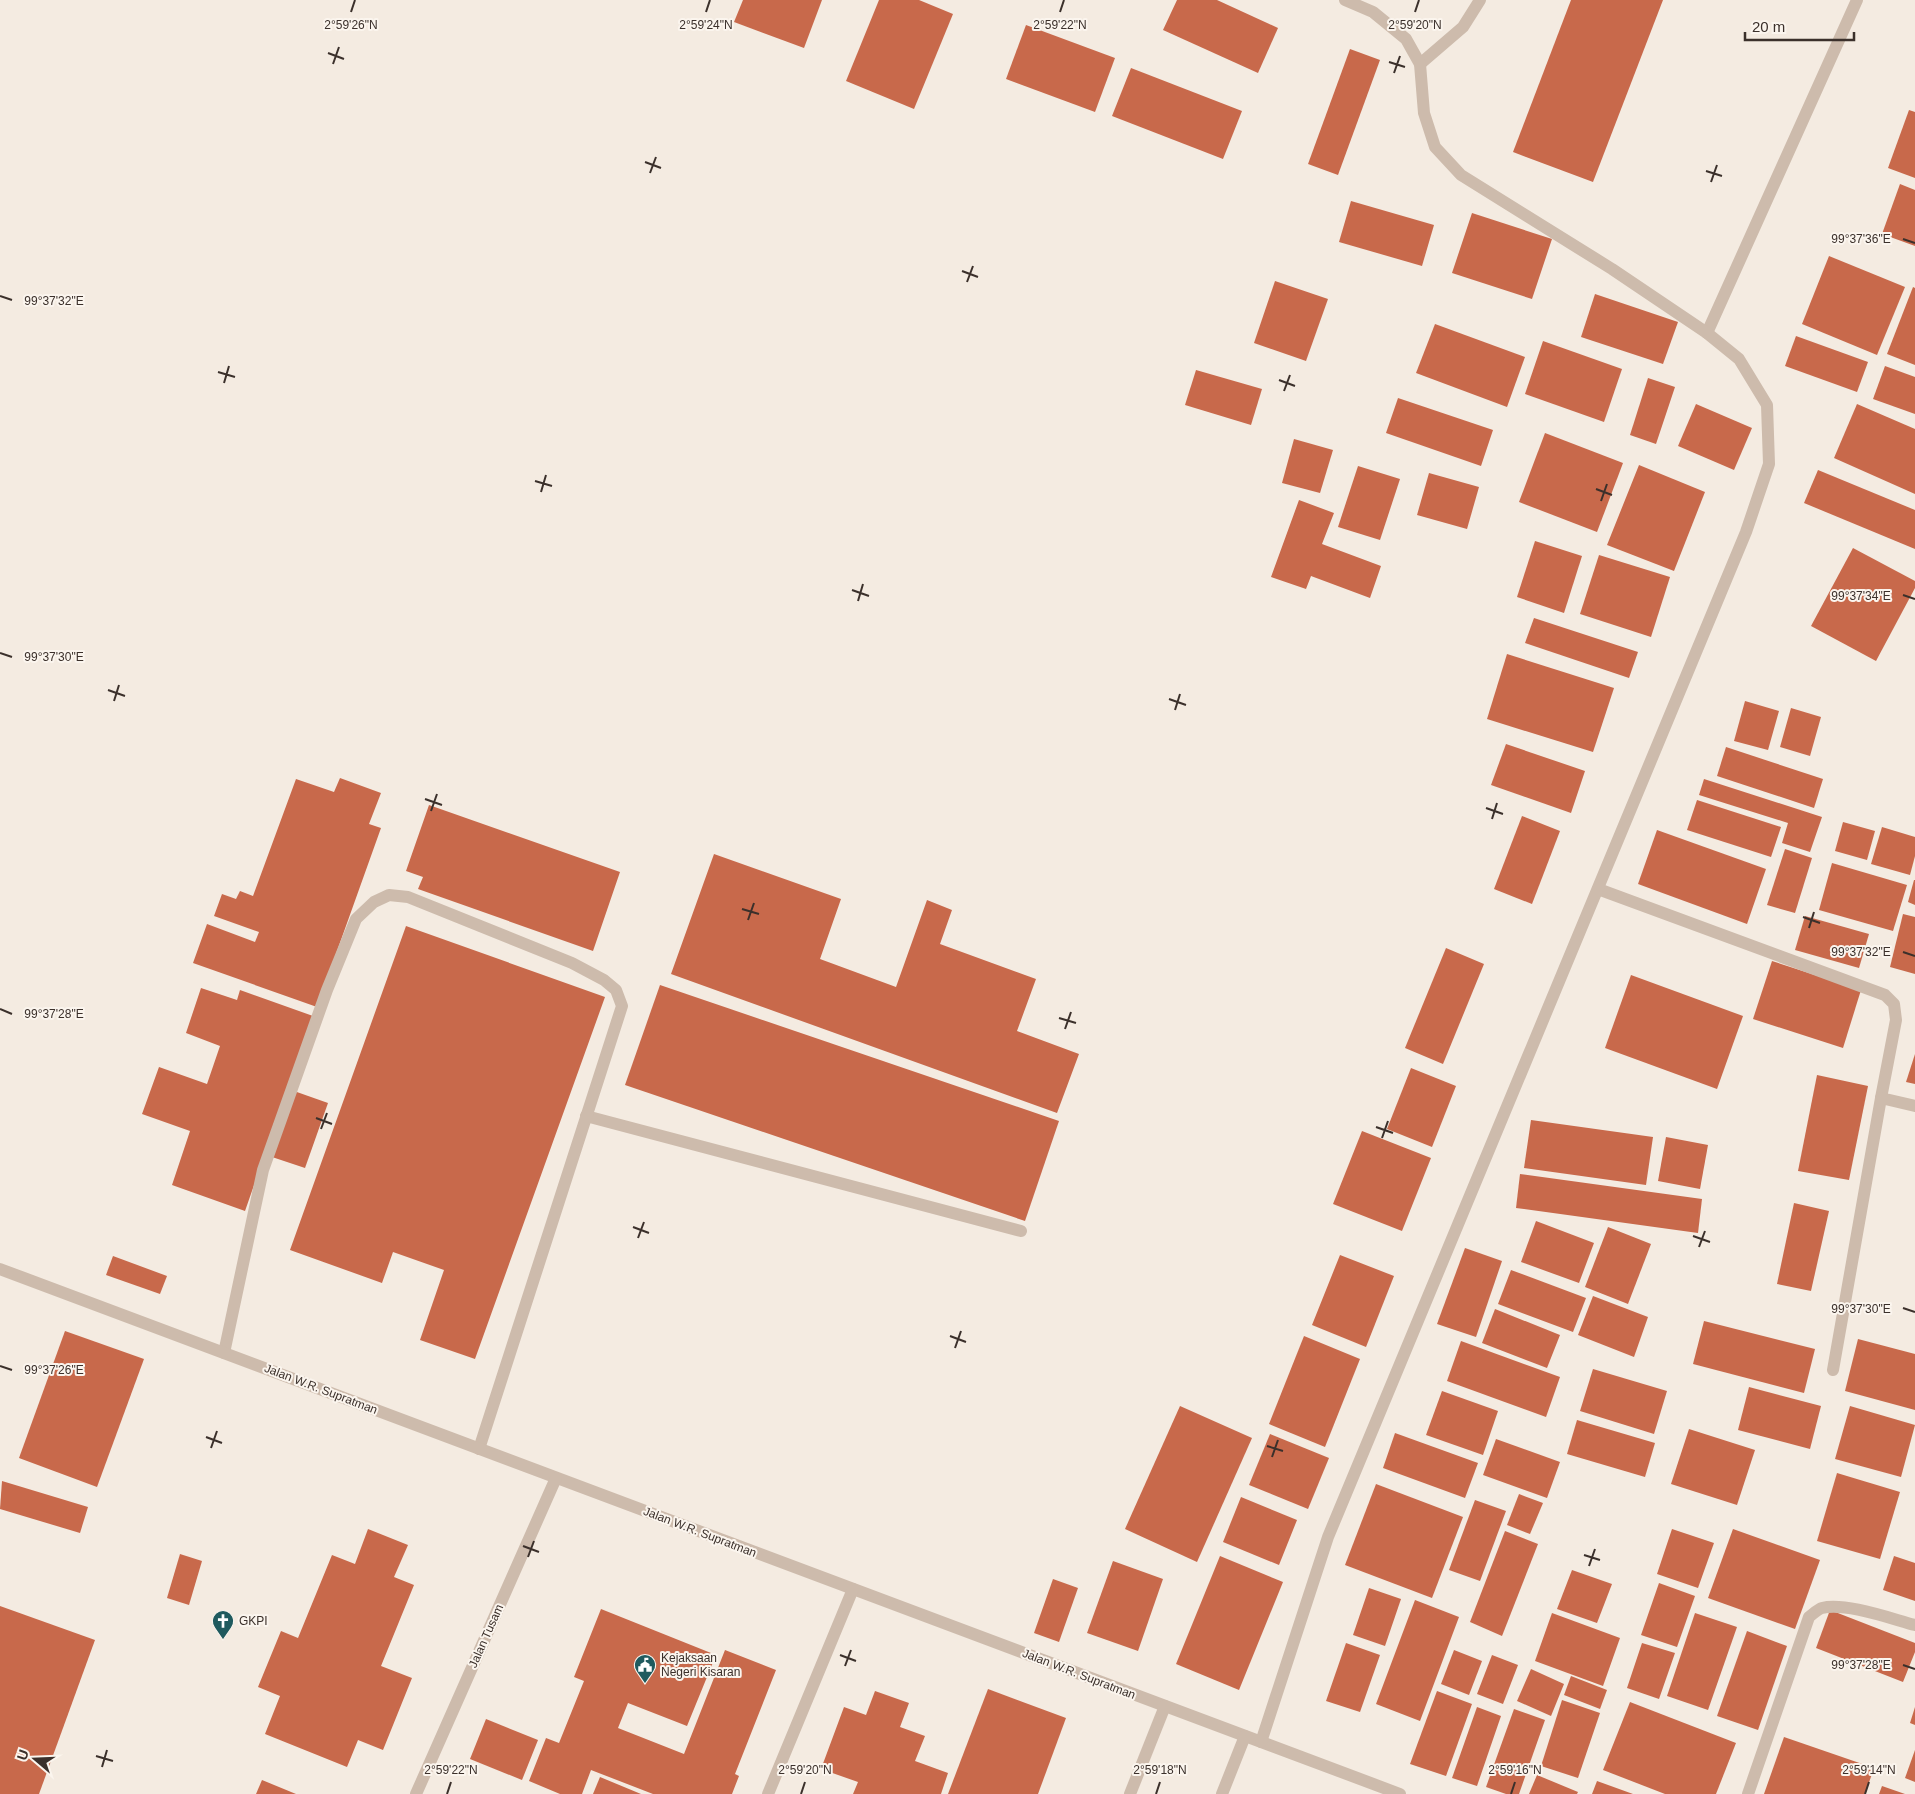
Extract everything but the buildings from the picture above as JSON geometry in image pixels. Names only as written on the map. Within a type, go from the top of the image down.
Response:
[{"type":"street","points":[[1261,1742],[1328,1537],[1746,532],[1769,464],[1767,405],[1739,358],[1707,333],[1612,269],[1461,175],[1435,147],[1424,113],[1420,64],[1406,39],[1373,12],[1345,0]]},
{"type":"street","points":[[1420,64],[1463,27],[1480,0]]},
{"type":"street","points":[[1707,333],[1857,0]]},
{"type":"street","points":[[1598,889],[1885,994],[1894,1004],[1896,1020],[1833,1370]]},
{"type":"street","points":[[224,1353],[263,1170],[327,990],[356,919],[374,902],[389,895],[408,897],[572,963],[604,980],[616,990],[622,1006],[479,1448]]},
{"type":"street","points":[[1881,1098],[1915,1106]]},
{"type":"street","points":[[586,1116],[1022,1230]]},
{"type":"street","name":"Jalan W.R. Supratman","points":[[0,1269],[1400,1794]]},
{"type":"street","name":"Jalan Tusam","points":[[416,1794],[556,1478]]},
{"type":"street","points":[[768,1794],[853,1589]]},
{"type":"street","points":[[1748,1794],[1809,1616],[1821,1608],[1837,1607],[1858,1610],[1915,1625]]},
{"type":"street","points":[[1130,1794],[1165,1706]]},
{"type":"street","points":[[1222,1794],[1245,1736]]},
{"type":"place","name":"GKPI","points":[[223,1640]]},
{"type":"place","name":"Kejaksaan Negeri Kisaran","points":[[645,1684]]}]
